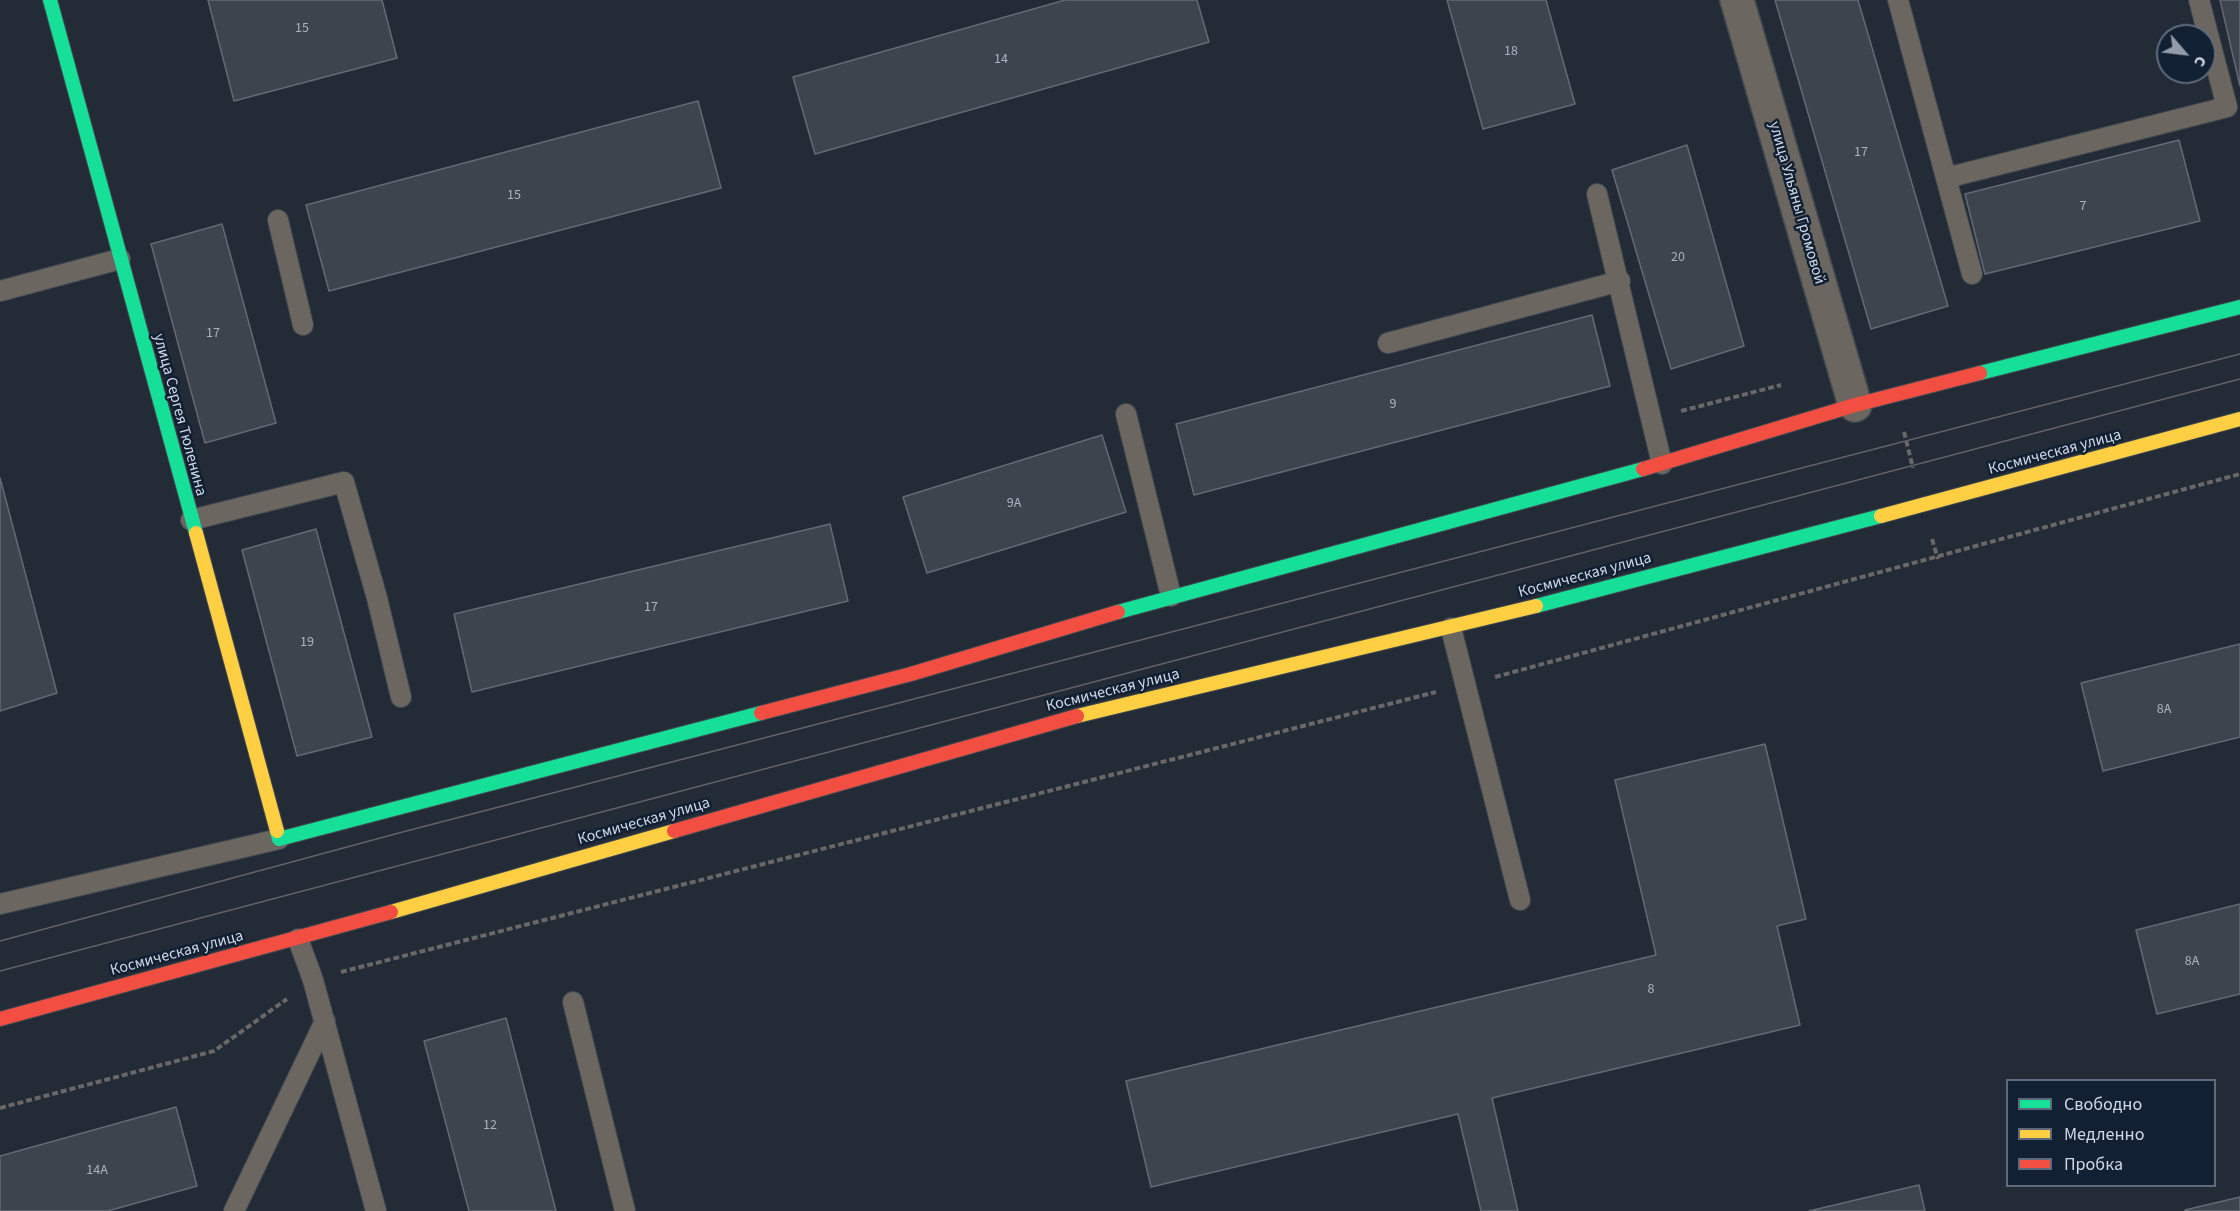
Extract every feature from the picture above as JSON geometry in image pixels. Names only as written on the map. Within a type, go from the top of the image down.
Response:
[{"type":"street","name":"улица Сергея Тюленина","points":[[50,0],[279,839]]},
{"type":"street","name":"улица Ульяны Громовой","points":[[1737,0],[1855,405]]},
{"type":"street","points":[[279,839],[911,674],[1172,596],[1662,464],[1855,405],[2240,306]]},
{"type":"street","name":"Космическая улица","points":[[0,1019],[298,939],[1090,712],[1451,628],[2240,419]]},
{"type":"lane","points":[[1898,0],[1972,274]]},
{"type":"lane","points":[[1946,178],[2227,107],[2199,0]]},
{"type":"lane","points":[[1597,194],[1620,281],[1662,464]]},
{"type":"lane","points":[[278,220],[303,325]]},
{"type":"lane","points":[[0,291],[120,259]]},
{"type":"lane","points":[[1388,343],[1620,281]]},
{"type":"lane","points":[[1126,414],[1172,596]]},
{"type":"lane","points":[[191,520],[344,482],[377,598],[401,698]]},
{"type":"lane","points":[[1451,628],[1520,900]]},
{"type":"lane","points":[[0,904],[279,839]]},
{"type":"lane","points":[[298,939],[314,980],[376,1211]]},
{"type":"lane","points":[[573,1002],[625,1211]]},
{"type":"lane","points":[[234,1211],[325,1021]]},
{"type":"path","points":[[0,1108],[214,1051],[314,980],[1465,685],[1938,559],[2240,474]]},
{"type":"building","points":[[208,0],[382,0],[397,58],[234,101]]},
{"type":"building","points":[[1065,0],[1197,0],[1209,42],[815,154],[793,77]]},
{"type":"building","points":[[1447,0],[1546,0],[1575,104],[1483,129]]},
{"type":"building","points":[[1775,0],[1858,0],[1948,306],[1871,329]]},
{"type":"building","points":[[2220,0],[2240,0],[2240,86]]},
{"type":"building","points":[[698,101],[721,188],[329,291],[306,205]]},
{"type":"building","points":[[2179,140],[2200,221],[1985,274],[1965,194]]},
{"type":"building","points":[[1687,145],[1744,346],[1671,369],[1612,170]]},
{"type":"building","points":[[222,224],[276,423],[205,443],[151,244]]},
{"type":"building","points":[[1592,315],[1610,386],[1194,495],[1176,424]]},
{"type":"building","points":[[1102,435],[1126,512],[927,573],[903,497]]},
{"type":"building","points":[[0,478],[57,693],[0,711]]},
{"type":"building","points":[[830,524],[848,601],[472,692],[454,614]]},
{"type":"building","points":[[316,529],[372,737],[297,756],[242,550]]},
{"type":"building","points":[[2240,644],[2240,737],[2103,771],[2081,683]]},
{"type":"building","points":[[1765,744],[1806,919],[1777,926],[1800,1025],[1492,1098],[1518,1211],[1481,1211],[1458,1114],[1151,1187],[1126,1081],[1656,955],[1615,780]]},
{"type":"building","points":[[2240,904],[2240,994],[2157,1014],[2136,930]]},
{"type":"building","points":[[506,1018],[556,1211],[469,1211],[424,1041]]},
{"type":"building","points":[[176,1107],[197,1186],[108,1211],[0,1211],[0,1156]]},
{"type":"building","points":[[1919,1185],[1925,1211],[1809,1211]]},
{"type":"building","points":[[2240,1197],[2240,1211],[2185,1211],[2185,1210]]},
{"type":"tram line","points":[[0,941],[395,834],[2240,354]]},
{"type":"tram line","points":[[0,971],[2240,379]]},
{"type":"traffic: fast","points":[[50,0],[196,533]]},
{"type":"traffic: fast","points":[[1980,373],[2240,307]]},
{"type":"traffic: fast","points":[[1118,612],[1643,469]]},
{"type":"traffic: fast","points":[[1536,606],[1881,516]]},
{"type":"traffic: fast","points":[[277,831],[279,839],[761,713]]},
{"type":"traffic: slow","points":[[1881,516],[2240,419]]},
{"type":"traffic: slow","points":[[196,533],[277,831]]},
{"type":"traffic: slow","points":[[1077,716],[1536,606]]},
{"type":"traffic: slow","points":[[391,912],[674,831]]},
{"type":"traffic: jam","points":[[1643,469],[1855,405],[1980,373]]},
{"type":"traffic: jam","points":[[761,713],[911,674],[1118,612]]},
{"type":"traffic: jam","points":[[674,831],[1077,716]]},
{"type":"traffic: jam","points":[[0,1019],[391,912]]}]
